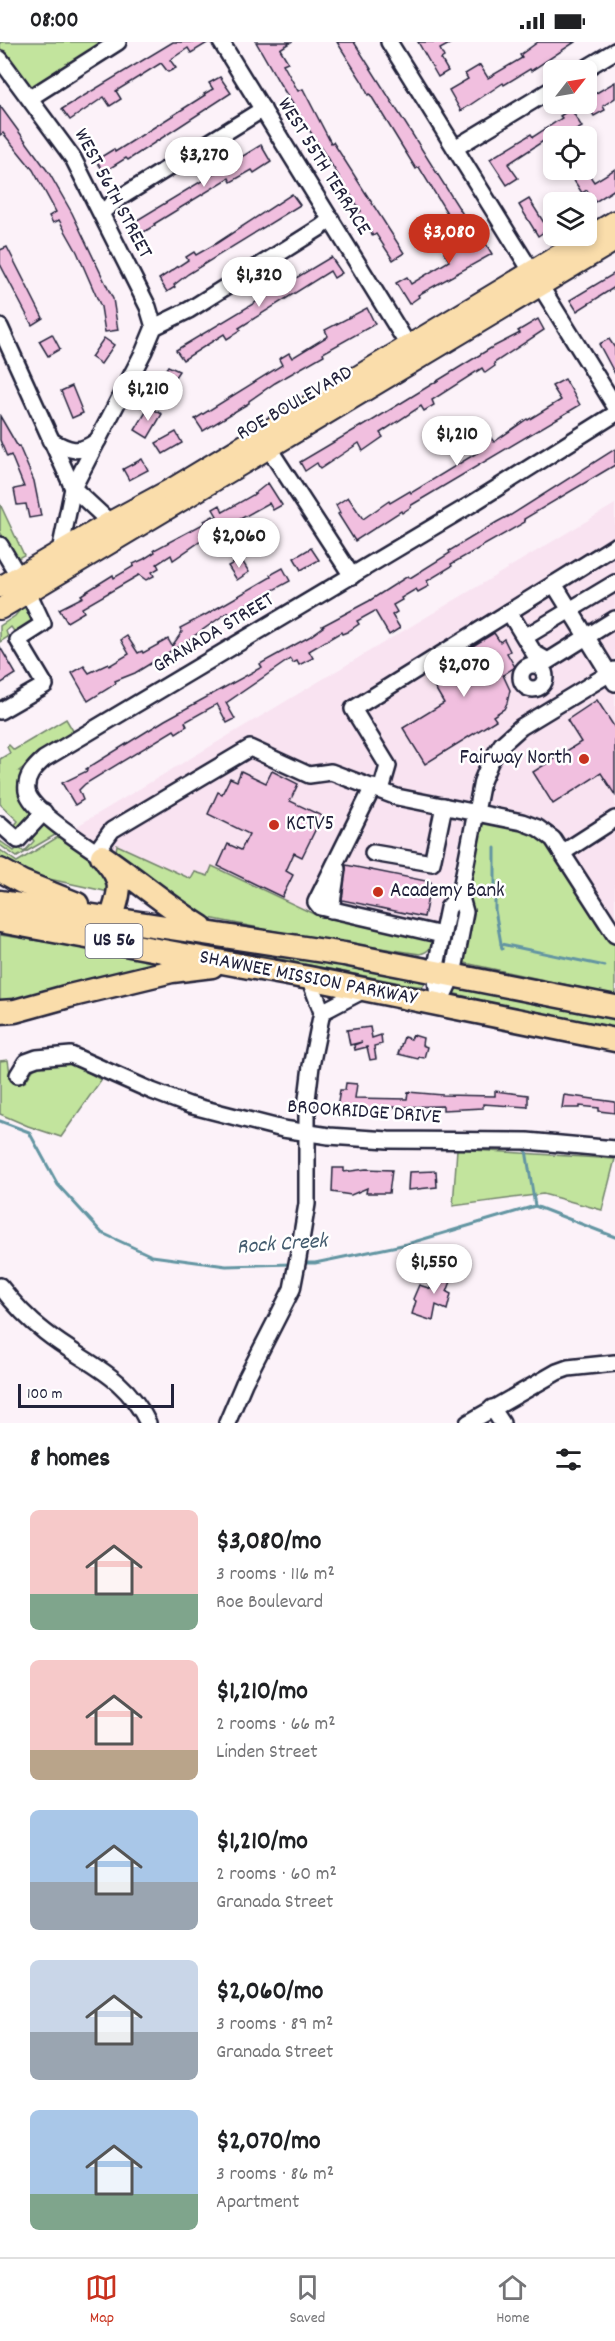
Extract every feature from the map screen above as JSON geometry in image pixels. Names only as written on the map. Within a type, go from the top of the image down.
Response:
[{"type":"highway","points":[[0,870],[22,882],[112,917],[120,882],[116,872],[99,854]]},
{"type":"highway","points":[[99,854],[146,886],[166,905],[210,933]]},
{"type":"highway","name":"SHAWNEE MISSION PARKWAY","points":[[0,902],[112,917],[344,954],[615,1007]]},
{"type":"highway","name":"SHAWNEE MISSION PARKWAY","points":[[0,921],[309,978],[615,1040]]},
{"type":"highway","points":[[0,1012],[15,1011],[172,971],[227,963]]},
{"type":"main road","name":"ROE BOULEVARD","points":[[0,587],[23,584],[116,528],[268,447],[536,279],[615,221]]},
{"type":"main road","name":"ROE BOULEVARD","points":[[0,609],[23,584],[60,551],[116,528],[173,488],[408,345],[615,241]]},
{"type":"street","points":[[30,98],[118,42]]},
{"type":"street","name":"WEST 55TH TERRACE","points":[[221,42],[408,345]]},
{"type":"street","points":[[389,42],[615,406]]},
{"type":"street","points":[[597,62],[615,51]]},
{"type":"street","name":"WEST 56TH STREET","points":[[0,60],[73,158],[148,307],[154,327]]},
{"type":"street","points":[[456,148],[543,95]]},
{"type":"street","points":[[102,212],[128,193],[263,110]]},
{"type":"street","points":[[60,551],[73,489],[154,327],[198,304],[331,219]]},
{"type":"street","points":[[0,327],[73,489],[116,528]]},
{"type":"street","name":"GRANADA STREET","points":[[99,854],[31,801],[27,791],[28,779],[34,768],[44,759],[352,576],[615,414]]},
{"type":"street","points":[[50,440],[73,451],[88,448],[98,440]]},
{"type":"street","points":[[268,447],[352,576]]},
{"type":"street","points":[[0,545],[43,624],[18,640],[45,685],[0,711]]},
{"type":"street","points":[[442,935],[320,907],[316,902],[388,766],[353,709],[615,546]]},
{"type":"street","points":[[525,638],[615,583]]},
{"type":"street","points":[[444,973],[442,935],[448,908],[459,894],[482,781],[490,762],[502,744],[520,728],[613,675],[554,584]]},
{"type":"street","points":[[509,612],[537,660],[548,661],[615,619]]},
{"type":"street","points":[[99,854],[112,830],[250,748],[309,775],[331,772],[397,797],[522,822],[538,828],[553,839],[615,935]]},
{"type":"street","points":[[373,853],[432,863],[444,806]]},
{"type":"street","points":[[0,824],[18,840],[44,812]]},
{"type":"street","points":[[562,853],[615,819]]},
{"type":"street","points":[[439,1004],[444,973],[465,912],[459,894]]},
{"type":"street","points":[[227,1423],[244,1383],[292,1289],[307,1203],[305,1132],[310,1066],[322,1012],[309,978]]},
{"type":"street","points":[[322,1012],[364,990]]},
{"type":"street","name":"BROOKRIDGE DRIVE","points":[[18,1075],[26,1062],[54,1055],[71,1056],[189,1105],[244,1121],[305,1132],[388,1140],[527,1142],[615,1149]]},
{"type":"street","points":[[0,1286],[21,1311],[46,1333],[94,1363],[119,1383],[148,1423]]},
{"type":"street","points":[[468,1423],[557,1372],[568,1368],[615,1363]]},
{"type":"street","points":[[492,1408],[502,1423]]},
{"type":"shaded area","points":[[615,504],[615,659],[521,717],[501,733],[488,750],[478,768],[470,791],[453,874],[438,912],[433,938],[318,916],[213,867],[208,876],[191,879],[118,845],[115,856],[74,828]]},
{"type":"shaded area","points":[[615,676],[615,922],[565,845],[488,807],[484,798],[493,769],[504,752],[520,735]]},
{"type":"green space","points":[[0,42],[105,42],[30,88],[0,50]]},
{"type":"green space","points":[[0,504],[24,555],[16,559],[0,532]]},
{"type":"green space","points":[[24,605],[28,607],[33,623],[16,634],[11,627],[6,631],[8,637],[0,642],[0,626],[15,616]]},
{"type":"green space","points":[[66,719],[75,734],[19,771],[23,772],[22,788],[30,812],[25,823],[16,828],[18,821],[0,804],[0,759],[10,753],[7,747],[9,745],[14,750]]},
{"type":"green space","points":[[493,821],[525,830],[546,841],[561,858],[615,945],[615,995],[465,963],[462,958],[470,904],[470,885],[480,827],[485,822]]},
{"type":"green space","points":[[47,825],[109,875],[109,892],[40,877],[0,861],[0,850],[17,862],[58,837],[55,835],[17,857],[0,845],[0,841],[14,851],[18,847],[24,852],[34,841],[31,837],[41,826]]},
{"type":"green space","points":[[117,845],[191,879],[195,872],[208,876],[212,866],[318,916],[433,938],[432,944],[428,950],[420,954],[295,935],[209,918],[186,911],[115,856]]},
{"type":"green space","points":[[98,929],[235,942],[426,980],[426,982],[423,986],[415,986],[220,947],[175,943]]},
{"type":"green space","points":[[0,935],[184,963],[0,1004]]},
{"type":"green space","points":[[451,986],[615,1015],[615,1032],[456,994],[451,991]]},
{"type":"green space","points":[[67,1059],[101,1080],[61,1137],[0,1114],[0,1061],[8,1060],[11,1080],[25,1082],[37,1064]]},
{"type":"green space","points":[[457,1149],[615,1159],[602,1210],[543,1194],[453,1206]]},
{"type":"building","points":[[173,42],[209,42],[191,53],[188,48],[170,60],[176,68],[168,72],[161,63],[116,91],[121,99],[110,106],[104,97],[70,120],[62,109]]},
{"type":"building","points":[[256,42],[291,42],[280,49],[288,62],[283,64],[298,91],[303,89],[331,143],[333,142],[404,253],[393,260],[376,234],[373,236],[358,212],[361,211]]},
{"type":"building","points":[[337,42],[354,42],[464,216],[453,223],[419,167],[416,169],[370,94],[368,95]]},
{"type":"building","points":[[418,42],[453,42],[440,49],[444,57],[441,59],[448,71],[438,77]]},
{"type":"building","points":[[538,42],[575,42],[548,60],[543,60],[543,63],[531,71],[530,69],[504,85],[503,83],[461,111],[449,90],[468,79],[465,74],[480,65],[488,78],[522,58],[520,55]]},
{"type":"building","points":[[220,77],[231,93],[128,160],[126,158],[104,172],[96,160],[114,149],[115,152],[205,95],[213,89],[209,83]]},
{"type":"building","points":[[615,82],[615,98],[603,106],[605,110],[594,116],[593,114],[597,114],[597,93]]},
{"type":"building","points":[[0,106],[49,173],[72,213],[113,299],[118,330],[105,332],[101,307],[77,252],[59,220],[53,223],[49,216],[56,212],[33,170],[3,133],[0,135]]},
{"type":"building","points":[[574,114],[581,126],[550,126],[562,118],[560,116]]},
{"type":"building","points":[[543,130],[543,141],[508,164],[518,178],[507,185],[490,159],[531,134],[533,137]]},
{"type":"building","points":[[261,145],[271,162],[254,173],[252,170],[231,182],[229,178],[136,237],[129,225]]},
{"type":"building","points":[[615,169],[615,189],[597,201],[597,192],[587,190],[581,192],[574,180],[593,180],[594,182]]},
{"type":"building","points":[[292,194],[300,205],[188,274],[167,292],[159,279],[188,260],[186,257],[194,252],[196,255],[217,243]]},
{"type":"building","points":[[529,199],[543,221],[543,232],[538,236],[519,205]]},
{"type":"building","points":[[476,227],[492,254],[418,295],[419,297],[409,304],[396,283],[407,277],[411,284],[449,261],[444,252],[464,240],[462,236]]},
{"type":"building","points":[[7,247],[43,318],[32,325],[0,264],[0,250]]},
{"type":"building","points":[[331,257],[342,273],[334,278],[330,271],[239,328],[241,330],[227,339],[224,334],[183,360],[176,350]]},
{"type":"building","points":[[615,273],[615,287],[577,311],[570,300]]},
{"type":"building","points":[[367,308],[375,324],[323,353],[324,355],[275,383],[249,403],[203,431],[195,419],[282,365],[279,359],[289,353],[292,358],[328,336],[325,330]]},
{"type":"building","points":[[538,319],[544,330],[494,363],[495,366],[485,373],[482,368],[432,400],[434,405],[424,411],[421,406],[380,433],[383,437],[363,451],[359,443],[320,469],[317,463],[305,471],[300,462],[520,333],[518,331]]},
{"type":"building","points":[[52,334],[60,349],[48,356],[39,341]]},
{"type":"building","points":[[104,338],[114,345],[101,364],[91,357]]},
{"type":"building","points":[[609,339],[615,348],[615,374],[599,344]]},
{"type":"building","points":[[168,366],[179,371],[167,389],[164,387],[161,391],[154,386]]},
{"type":"building","points":[[565,379],[580,405],[410,506],[402,513],[401,511],[355,541],[338,514],[340,513],[336,505],[348,497],[363,519],[389,501],[390,503],[410,491],[411,493],[485,448],[482,444],[491,438],[494,442],[527,419],[561,400],[552,386]]},
{"type":"building","points":[[72,386],[83,413],[72,418],[61,391]]},
{"type":"building","points":[[149,407],[162,414],[148,438],[135,430]]},
{"type":"building","points":[[0,416],[19,446],[34,481],[41,516],[29,518],[26,504],[17,505],[14,489],[24,487],[11,455],[7,457],[0,440]]},
{"type":"building","points":[[176,432],[182,443],[163,454],[156,443]]},
{"type":"building","points":[[615,449],[615,465],[524,519],[525,522],[451,564],[452,566],[427,581],[429,586],[418,592],[416,589],[401,598],[402,600],[393,605],[397,612],[392,615],[400,628],[389,635],[375,611],[357,621],[359,624],[347,632],[342,634],[341,632],[309,651],[313,658],[299,665],[297,661],[293,663],[290,659],[226,703],[235,719],[227,723],[217,704],[185,722],[187,726],[176,733],[174,730],[85,784],[79,790],[83,800],[75,805],[62,783],[87,771],[86,769],[165,720],[262,667],[260,664],[309,637],[322,626],[369,601],[408,576],[410,578],[450,553],[449,551],[508,517]]},
{"type":"building","points":[[142,459],[148,470],[129,480],[123,469]]},
{"type":"building","points":[[268,483],[282,505],[273,510],[269,503],[231,524],[232,527],[225,531],[223,526],[173,560],[171,555],[157,564],[159,568],[152,572],[154,576],[146,580],[139,575],[82,608],[84,612],[67,622],[59,609],[83,597],[81,595],[113,575],[114,578],[134,566],[133,564],[155,552],[154,550],[205,523],[204,521],[213,516],[214,518],[217,516],[213,509],[220,505],[223,512],[253,495]]},
{"type":"building","points":[[311,548],[319,560],[301,570],[294,558]]},
{"type":"building","points":[[241,559],[249,572],[237,580],[228,566]]},
{"type":"building","points":[[283,568],[290,581],[229,614],[228,612],[184,643],[135,673],[115,681],[116,683],[88,701],[72,673],[84,666],[89,673],[108,664],[109,666],[129,654],[121,640],[127,636],[138,653],[142,651],[143,653],[168,639],[172,646],[182,632],[180,628]]},
{"type":"building","points":[[494,633],[500,642],[504,639],[510,651],[507,653],[515,667],[503,675],[510,690],[504,709],[493,716],[496,720],[425,764],[403,728],[444,703],[427,674]]},
{"type":"building","points":[[0,647],[16,674],[0,684]]},
{"type":"building","name":"Fairway North","points":[[597,700],[615,728],[615,795],[601,773],[553,804],[533,772],[581,742],[567,720]]},
{"type":"building","name":"KCTV5","points":[[241,771],[266,783],[272,771],[298,784],[290,801],[322,816],[302,857],[294,853],[286,871],[293,875],[282,897],[218,866],[228,844],[241,850],[249,834],[208,814],[218,792],[222,794],[230,778],[237,781]]},
{"type":"building","name":"Academy Bank","points":[[346,865],[431,882],[424,917],[342,900]]},
{"type":"building","points":[[370,1027],[372,1038],[381,1035],[382,1044],[374,1046],[376,1059],[370,1060],[367,1047],[355,1050],[354,1045],[362,1042],[350,1045],[347,1030]]},
{"type":"building","points":[[413,1035],[423,1038],[422,1045],[427,1047],[424,1058],[419,1057],[418,1059],[398,1054],[404,1037],[411,1039]]},
{"type":"building","points":[[346,1083],[357,1084],[355,1098],[407,1099],[408,1092],[495,1096],[495,1091],[528,1095],[528,1107],[483,1104],[483,1108],[443,1110],[443,1106],[394,1107],[389,1109],[389,1112],[337,1108],[340,1090],[345,1090]]},
{"type":"building","points":[[564,1095],[615,1102],[615,1113],[580,1106],[580,1108],[562,1108]]},
{"type":"building","points":[[333,1168],[344,1168],[344,1172],[366,1169],[392,1170],[389,1193],[366,1193],[367,1188],[351,1195],[332,1192]]},
{"type":"building","points":[[436,1171],[437,1187],[408,1190],[409,1172]]},
{"type":"building","points":[[438,1266],[455,1271],[447,1292],[451,1294],[447,1310],[436,1305],[433,1321],[412,1314],[416,1301],[413,1299],[419,1285],[432,1289]]},
{"type":"waterway","points":[[495,848],[495,910],[502,949]]},
{"type":"waterway","points":[[501,944],[605,966]]},
{"type":"waterway","name":"Rock Creek","points":[[0,1121],[29,1132],[58,1185],[102,1233],[152,1256],[226,1266],[292,1264]]},
{"type":"waterway","points":[[526,1150],[535,1206]]},
{"type":"waterway","name":"Rock Creek","points":[[301,1263],[315,1263],[407,1244],[535,1206],[615,1237]]},
{"type":"place","name":"Fairway North","points":[[584,759]]},
{"type":"place","name":"KCTV5","points":[[274,825]]},
{"type":"place","name":"Academy Bank","points":[[378,892]]}]
